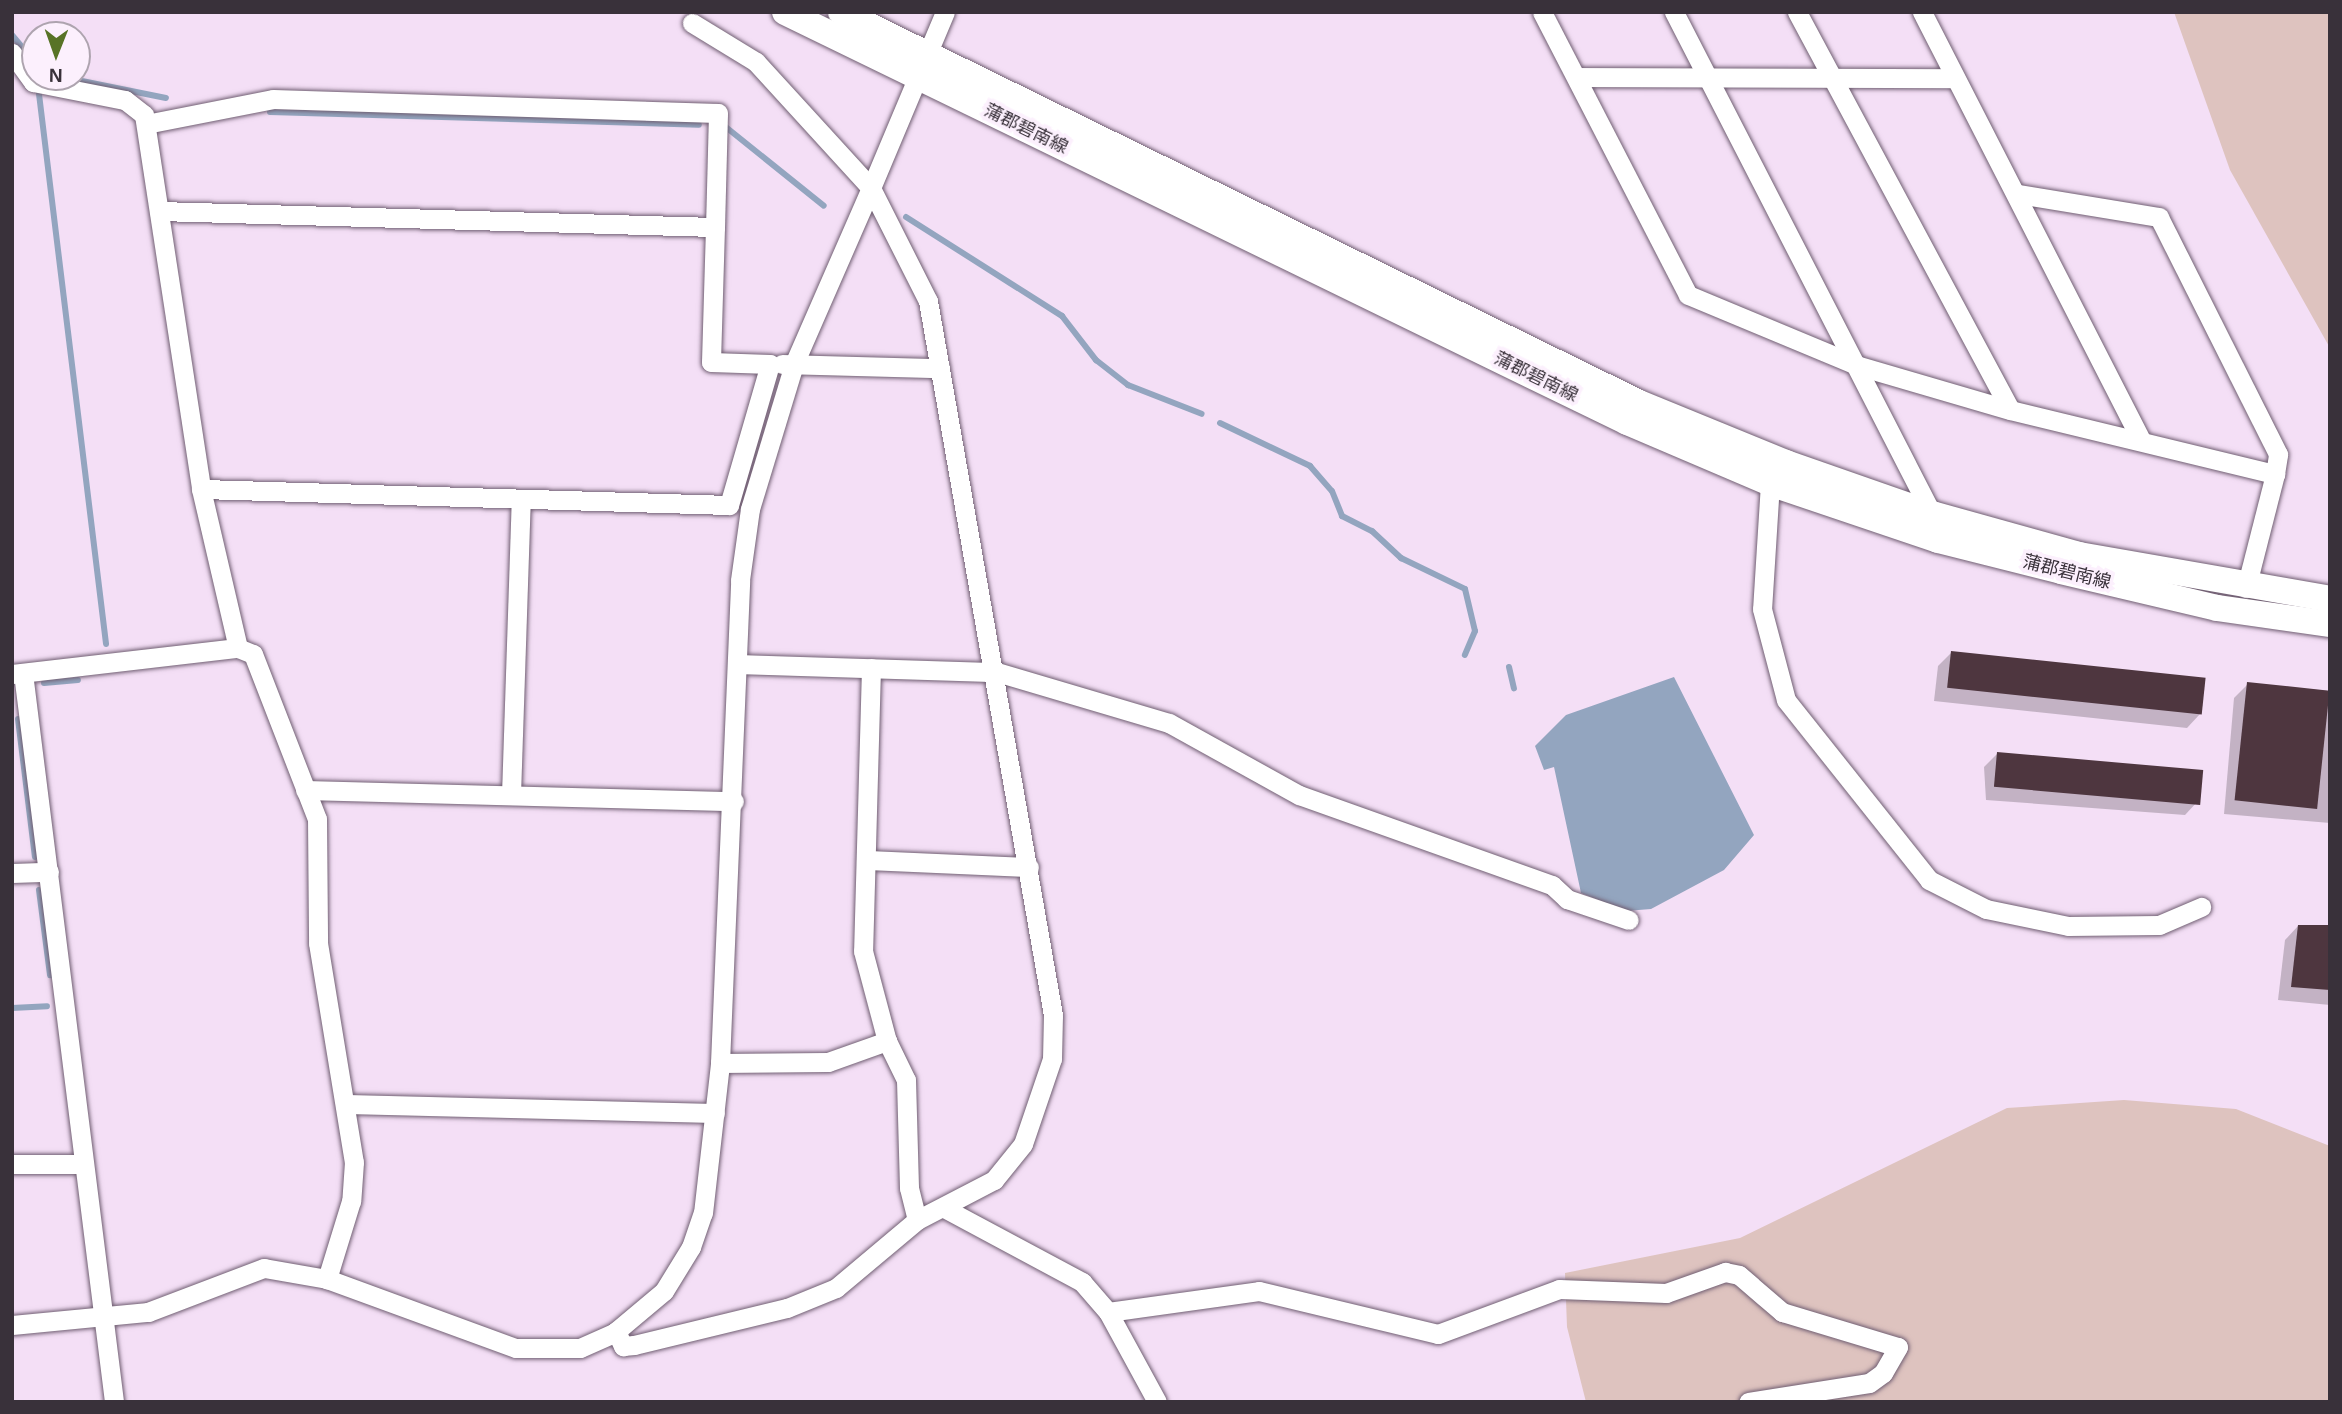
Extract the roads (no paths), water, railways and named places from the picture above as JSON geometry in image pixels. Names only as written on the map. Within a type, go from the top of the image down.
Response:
[{"type":"main road","name":"蒲郡碧南線","points":[[785,12],[922,65],[1639,403],[1932,514],[2079,555],[2246,588],[2330,599]]},
{"type":"main road","name":"蒲郡碧南線","points":[[841,12],[922,65],[1627,422],[1769,483],[2011,558],[2217,607],[2330,624]]},
{"type":"street","points":[[12,1325],[103,1321],[148,1312],[264,1268],[327,1279],[516,1348],[580,1348],[617,1331],[664,1291],[691,1247],[703,1213],[715,1113],[734,801],[738,664],[752,498],[794,364],[945,12]]},
{"type":"street","points":[[1542,12],[1688,295],[1856,365],[2010,410],[2275,474]]},
{"type":"street","points":[[1674,12],[1705,79],[1932,514]]},
{"type":"street","points":[[1797,12],[1831,81],[2010,410]]},
{"type":"street","points":[[1922,12],[2018,194],[2141,440]]},
{"type":"street","points":[[617,1331],[623,1346],[634,1345],[787,1308],[836,1288],[917,1220],[994,1180],[1023,1144],[1052,1059],[1053,1015],[997,672],[940,368],[918,274],[871,188],[756,62],[692,23]]},
{"type":"street","points":[[12,53],[33,82],[125,100],[146,124],[201,489],[238,648]]},
{"type":"street","points":[[1577,77],[1831,81],[1955,78]]},
{"type":"street","points":[[146,124],[273,99],[718,113],[711,362],[940,368]]},
{"type":"street","points":[[2018,194],[2159,217],[2278,454],[2246,588]]},
{"type":"street","points":[[159,211],[715,228]]},
{"type":"street","points":[[201,489],[729,505],[770,363]]},
{"type":"street","points":[[1769,483],[1762,609],[1786,700],[1929,880],[1986,909],[2068,926],[2158,925],[2201,907]]},
{"type":"street","points":[[511,795],[521,499]]},
{"type":"street","points":[[114,1402],[49,872],[18,674],[238,648],[253,654],[317,819],[318,943],[354,1162],[351,1201],[327,1279]]},
{"type":"street","points":[[738,664],[997,672],[1169,723],[1299,796],[1552,885],[1567,899],[1629,920]]},
{"type":"street","points":[[871,668],[863,951],[887,1041],[908,1094],[909,1188],[917,1220]]},
{"type":"street","points":[[305,790],[734,801]]},
{"type":"street","points":[[866,860],[1029,866]]},
{"type":"street","points":[[12,873],[49,872]]},
{"type":"street","points":[[720,1063],[828,1062],[887,1041]]},
{"type":"street","points":[[346,1104],[715,1113]]},
{"type":"street","points":[[12,1164],[83,1164]]},
{"type":"street","points":[[944,1208],[1082,1282],[1108,1312],[1157,1402]]},
{"type":"street","points":[[1108,1312],[1259,1291],[1438,1334],[1559,1289],[1666,1293],[1725,1272],[1739,1275],[1783,1312],[1898,1348],[1884,1373],[1869,1382],[1748,1402]]},
{"type":"water","points":[[1674,677],[1754,835],[1724,870],[1651,909],[1626,911],[1581,893],[1554,767],[1544,770],[1535,746],[1566,715]]},
{"type":"waterway","points":[[12,35],[21,46]]},
{"type":"waterway","points":[[91,83],[166,98]]},
{"type":"waterway","points":[[39,94],[106,644]]},
{"type":"waterway","points":[[270,112],[699,125]]},
{"type":"waterway","points":[[727,128],[824,206]]},
{"type":"waterway","points":[[906,217],[1062,316],[1096,360],[1128,385],[1202,414]]},
{"type":"waterway","points":[[1220,423],[1310,466],[1332,491],[1342,516],[1372,531],[1401,558],[1465,589],[1475,631],[1465,655]]},
{"type":"waterway","points":[[1509,667],[1514,688]]},
{"type":"waterway","points":[[44,683],[78,680]]},
{"type":"waterway","points":[[18,719],[35,857]]},
{"type":"waterway","points":[[39,890],[50,975]]},
{"type":"waterway","points":[[12,1008],[47,1006]]}]
